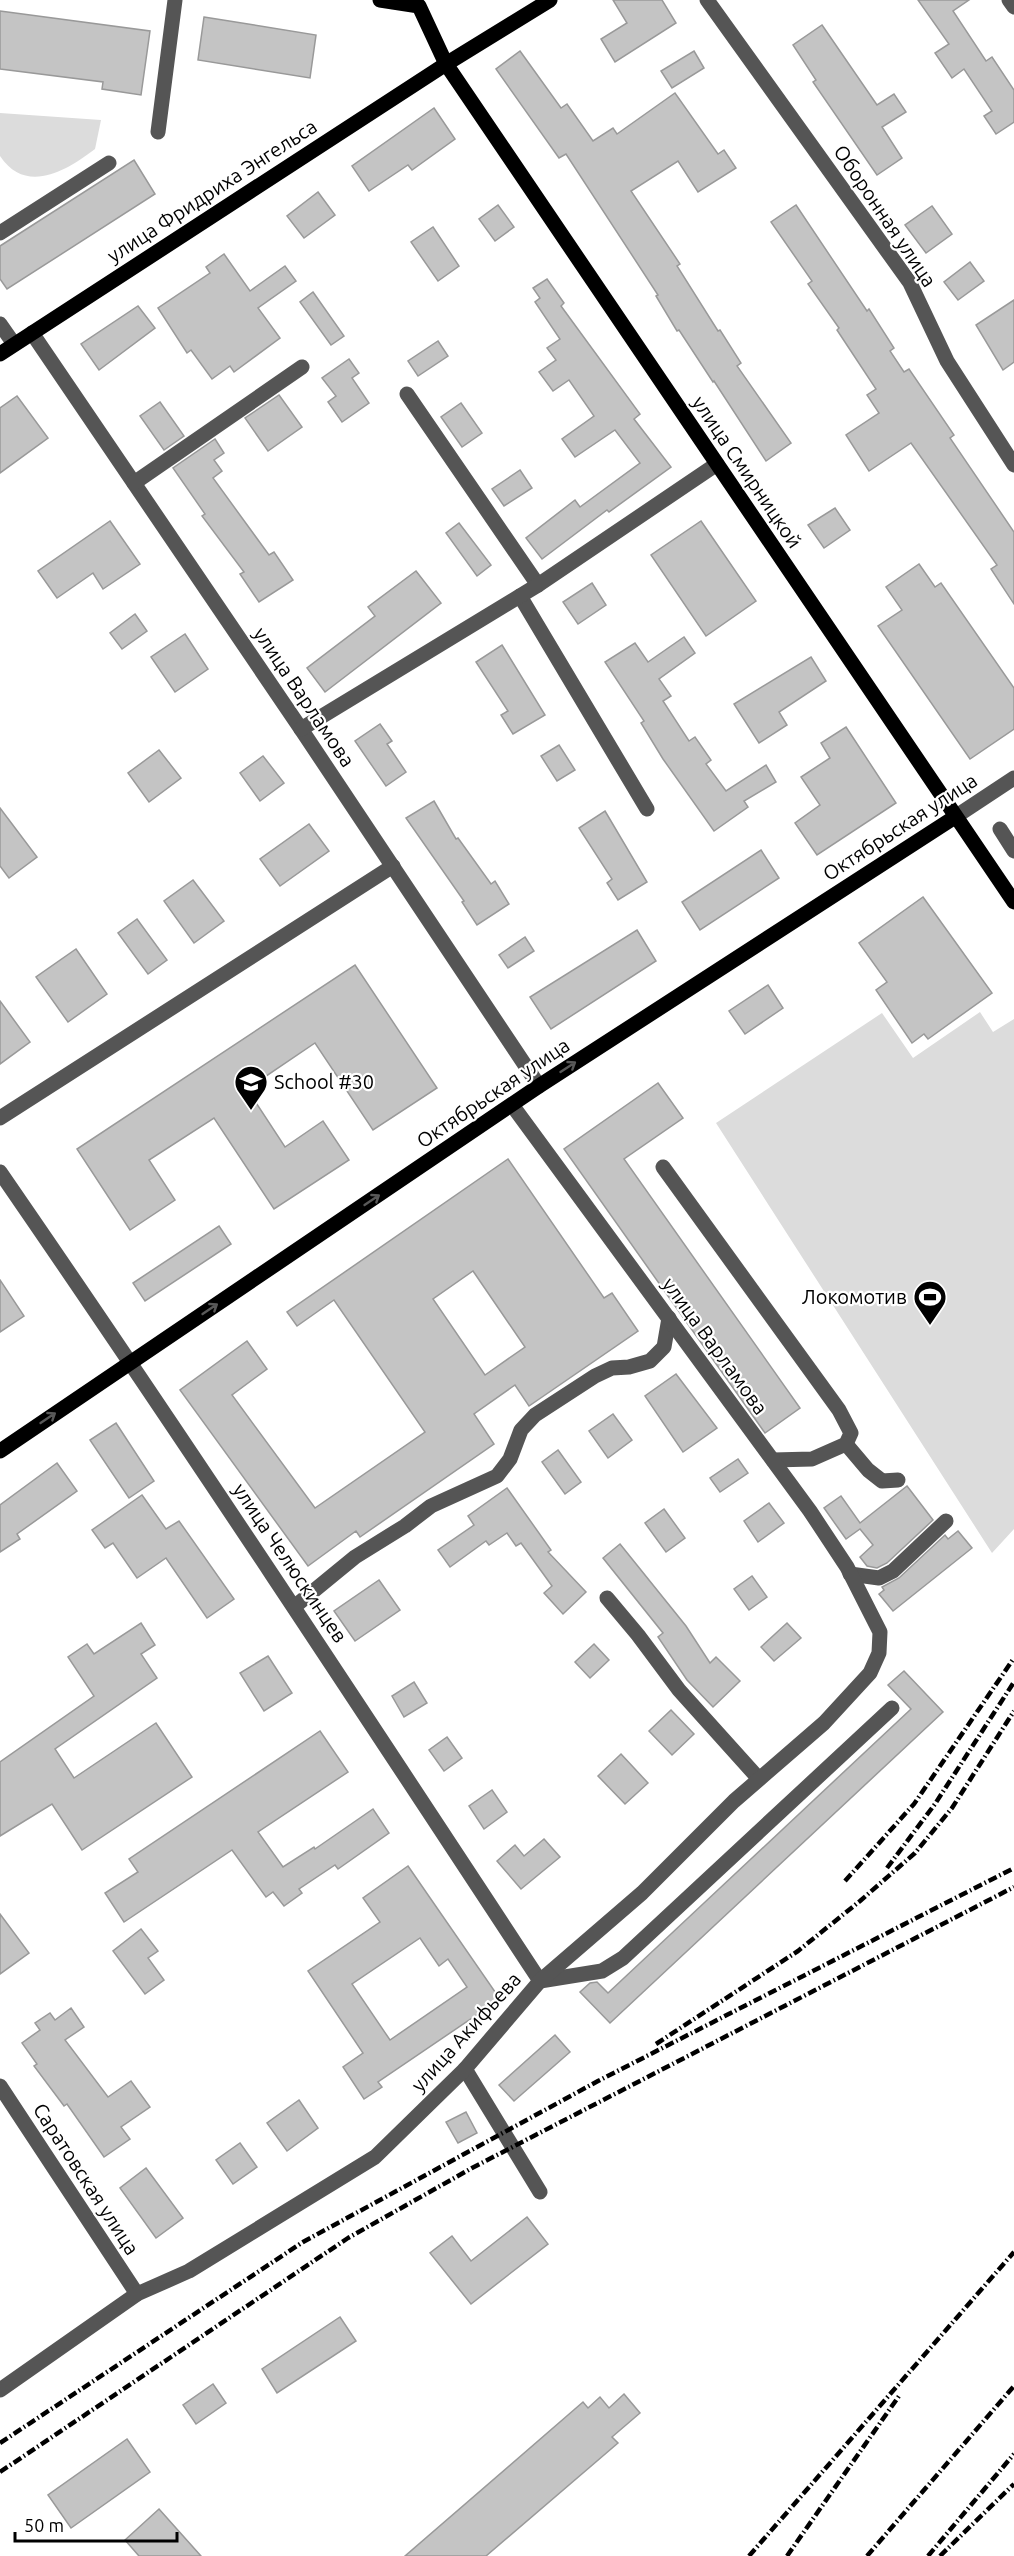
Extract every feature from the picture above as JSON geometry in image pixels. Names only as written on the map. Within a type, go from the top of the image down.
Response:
[{"type":"main road","name":"улица Смирницкой","points":[[380,0],[419,6],[446,64],[1014,902]]},
{"type":"main road","name":"улица Фридриха Энгельса","points":[[0,354],[446,64],[550,0]]},
{"type":"main road","name":"Октябрьская улица","points":[[0,1451],[539,1086],[955,817]]},
{"type":"street","points":[[158,132],[175,0]]},
{"type":"street","name":"Оборонная улица","points":[[707,0],[910,283],[947,361],[1014,465]]},
{"type":"street","points":[[1009,0],[1014,7]]},
{"type":"street","points":[[0,233],[109,163]]},
{"type":"street","points":[[0,324],[14,345]]},
{"type":"street","name":"улица Варламова","points":[[32,333],[301,729],[539,1086]]},
{"type":"street","points":[[134,483],[302,367]]},
{"type":"street","points":[[407,394],[538,585]]},
{"type":"street","points":[[301,729],[538,585],[717,464]]},
{"type":"street","points":[[520,596],[647,809]]},
{"type":"street","name":"Октябрьская улица","points":[[955,817],[1014,778]]},
{"type":"street","points":[[1000,829],[1014,851]]},
{"type":"street","points":[[0,1118],[393,866]]},
{"type":"street","name":"улица Варламова","points":[[512,1105],[810,1511],[850,1574],[871,1614]]},
{"type":"street","points":[[663,1167],[839,1410],[851,1433],[846,1444],[812,1459],[773,1460]]},
{"type":"street","name":"улица Челюскинцев","points":[[0,1172],[131,1362],[294,1606],[540,1981]]},
{"type":"street","points":[[294,1606],[355,1557],[405,1526],[431,1506],[497,1476],[510,1459],[521,1430],[535,1415],[612,1368],[629,1367],[650,1361],[664,1347],[669,1318]]},
{"type":"street","points":[[846,1444],[868,1470],[882,1481],[898,1480]]},
{"type":"street","points":[[850,1574],[879,1578],[893,1571],[946,1521]]},
{"type":"street","points":[[871,1614],[869,1599],[879,1578]]},
{"type":"street","points":[[607,1598],[679,1690],[759,1779]]},
{"type":"street","name":"улица Акифьева","points":[[0,2390],[137,2294],[189,2271],[375,2157],[465,2069],[540,1981],[642,1893],[734,1801],[824,1723],[870,1673],[879,1653],[880,1632],[871,1614]]},
{"type":"street","points":[[540,1981],[602,1971],[623,1958],[892,1708]]},
{"type":"street","points":[[465,2069],[540,2192]]},
{"type":"street","name":"Саратовская улица","points":[[0,2086],[5,2106],[137,2294]]},
{"type":"shaded area","points":[[0,113],[101,120],[95,149],[59,171],[34,177],[22,174],[10,168],[0,156]]},
{"type":"shaded area","name":"Локомотив","points":[[980,1012],[993,1032],[1014,1019],[1014,1529],[992,1553],[716,1123],[882,1013],[913,1058]]},
{"type":"building","points":[[613,0],[662,0],[676,23],[615,62],[601,39],[627,23]]},
{"type":"building","points":[[918,0],[969,0],[953,11],[986,61],[992,57],[1014,90],[1014,122],[996,134],[984,116],[992,111],[964,69],[952,78],[935,53],[949,44]]},
{"type":"building","points":[[0,11],[150,31],[141,95],[102,89],[103,82],[0,69]]},
{"type":"building","points":[[204,17],[316,35],[310,78],[198,60]]},
{"type":"building","points":[[822,25],[877,105],[894,94],[906,112],[882,127],[902,158],[877,175],[813,82],[816,80],[793,45]]},
{"type":"building","points":[[520,51],[561,108],[567,104],[593,141],[613,128],[617,134],[675,93],[718,154],[724,150],[736,168],[698,192],[678,161],[631,191],[680,264],[677,266],[718,331],[720,330],[741,363],[737,366],[791,443],[766,461],[714,381],[679,330],[677,331],[656,296],[658,295],[566,154],[559,158],[496,69]]},
{"type":"building","points":[[694,51],[704,68],[672,88],[661,71]]},
{"type":"building","points":[[434,108],[455,139],[412,170],[408,165],[369,191],[352,166]]},
{"type":"building","points":[[134,160],[155,194],[7,289],[0,279],[0,246]]},
{"type":"building","points":[[318,192],[335,215],[304,238],[287,216]]},
{"type":"building","points":[[498,205],[514,227],[495,241],[479,219]]},
{"type":"building","points":[[796,205],[867,311],[869,309],[894,348],[890,351],[904,372],[909,369],[954,435],[950,438],[1014,532],[1014,604],[991,569],[997,565],[911,443],[869,471],[846,435],[879,413],[867,395],[876,389],[837,330],[839,328],[808,284],[812,281],[771,222]]},
{"type":"building","points":[[932,206],[952,234],[926,253],[905,225]]},
{"type":"building","points":[[433,227],[459,266],[438,281],[411,242]]},
{"type":"building","points":[[224,254],[250,291],[285,266],[296,281],[258,308],[280,338],[234,372],[230,366],[212,379],[191,350],[187,353],[158,308],[210,273],[206,267]]},
{"type":"building","points":[[970,262],[984,281],[958,300],[944,282]]},
{"type":"building","points":[[547,279],[564,303],[561,306],[640,414],[634,419],[671,467],[609,512],[607,510],[542,559],[526,538],[575,500],[580,507],[640,463],[615,430],[575,457],[562,439],[594,416],[569,380],[553,391],[539,372],[556,360],[547,348],[560,339],[535,302],[540,298],[533,288]]},
{"type":"building","points":[[313,292],[344,336],[331,345],[300,302]]},
{"type":"building","points":[[1014,300],[1014,362],[1003,370],[976,325]]},
{"type":"building","points":[[138,306],[155,328],[99,370],[81,344]]},
{"type":"building","points":[[438,341],[448,356],[418,376],[408,361]]},
{"type":"building","points":[[349,359],[359,373],[352,378],[369,403],[342,422],[328,402],[336,396],[322,378]]},
{"type":"building","points":[[279,395],[302,427],[268,451],[245,418]]},
{"type":"building","points":[[17,396],[48,438],[0,473],[0,408]]},
{"type":"building","points":[[160,402],[184,436],[164,450],[140,416]]},
{"type":"building","points":[[461,403],[482,433],[462,447],[441,417]]},
{"type":"building","points":[[215,439],[224,453],[214,460],[222,471],[213,478],[269,555],[274,552],[293,580],[259,602],[240,574],[244,572],[202,516],[205,514],[173,468]]},
{"type":"building","points":[[520,470],[532,488],[504,506],[492,489]]},
{"type":"building","points":[[835,508],[850,530],[824,548],[808,525]]},
{"type":"building","points":[[110,521],[140,564],[103,589],[93,573],[57,598],[38,571]]},
{"type":"building","points":[[701,521],[756,601],[706,636],[651,555]]},
{"type":"building","points":[[459,523],[491,565],[477,576],[446,533]]},
{"type":"building","points":[[919,564],[935,587],[941,583],[1014,688],[1014,729],[970,759],[878,626],[902,610],[886,587]]},
{"type":"building","points":[[416,571],[441,603],[325,692],[307,668],[375,616],[368,607]]},
{"type":"building","points":[[592,583],[606,605],[578,624],[563,602]]},
{"type":"building","points":[[135,614],[147,631],[122,649],[110,633]]},
{"type":"building","points":[[185,634],[208,669],[175,692],[151,657]]},
{"type":"building","points":[[684,637],[695,653],[659,679],[671,696],[663,701],[689,741],[695,737],[711,760],[706,764],[726,791],[766,765],[776,782],[744,801],[748,807],[714,831],[663,759],[641,723],[644,721],[605,662],[635,643],[648,662]]},
{"type":"building","points":[[502,645],[545,715],[513,734],[501,715],[508,711],[476,662]]},
{"type":"building","points":[[811,657],[826,681],[779,712],[787,725],[759,743],[734,704]]},
{"type":"building","points":[[380,724],[392,741],[387,744],[406,772],[386,786],[355,741]]},
{"type":"building","points":[[846,727],[896,803],[817,855],[795,823],[820,805],[801,777],[830,758],[821,743]]},
{"type":"building","points":[[559,745],[575,770],[557,781],[541,756]]},
{"type":"building","points":[[159,750],[181,778],[149,802],[128,773]]},
{"type":"building","points":[[263,756],[284,783],[260,801],[240,773]]},
{"type":"building","points":[[434,801],[456,839],[458,838],[491,884],[495,881],[509,904],[477,925],[462,902],[464,901],[406,818]]},
{"type":"building","points":[[0,808],[37,857],[9,878],[0,866]]},
{"type":"building","points":[[605,811],[647,882],[618,900],[607,883],[612,879],[579,828]]},
{"type":"building","points":[[309,824],[329,851],[280,886],[260,859]]},
{"type":"building","points":[[761,850],[779,878],[700,930],[682,902]]},
{"type":"building","points":[[193,880],[224,921],[194,943],[164,901]]},
{"type":"building","points":[[923,897],[992,993],[928,1039],[924,1034],[912,1043],[876,990],[887,982],[859,943]]},
{"type":"building","points":[[137,919],[167,960],[148,974],[118,933]]},
{"type":"building","points":[[637,930],[656,961],[551,1029],[530,997]]},
{"type":"building","points":[[525,937],[534,951],[508,968],[499,955]]},
{"type":"building","points":[[76,949],[107,994],[68,1022],[36,977]]},
{"type":"building","points":[[355,965],[437,1088],[373,1130],[315,1043],[247,1089],[285,1147],[323,1121],[349,1160],[274,1209],[214,1118],[149,1160],[175,1200],[130,1230],[77,1149]]},
{"type":"building","points":[[768,985],[783,1008],[745,1034],[729,1011]]},
{"type":"building","points":[[0,1001],[30,1042],[0,1064]]},
{"type":"building","points":[[658,1083],[683,1118],[624,1159],[800,1408],[765,1433],[564,1149]]},
{"type":"building","points":[[508,1159],[604,1298],[612,1293],[638,1331],[529,1406],[515,1385],[474,1414],[494,1444],[360,1537],[356,1531],[308,1566],[180,1390],[247,1341],[267,1369],[232,1395],[315,1508],[425,1432],[334,1300],[297,1326],[287,1312]],"holes":[[[473,1271],[525,1347],[485,1375],[433,1299]]]},
{"type":"building","points":[[219,1226],[231,1244],[145,1301],[133,1283]]},
{"type":"building","points":[[0,1280],[24,1316],[0,1332]]},
{"type":"building","points":[[676,1374],[717,1428],[683,1452],[645,1396]]},
{"type":"building","points":[[613,1414],[632,1440],[608,1458],[589,1431]]},
{"type":"building","points":[[116,1423],[154,1481],[129,1498],[90,1440]]},
{"type":"building","points":[[558,1450],[581,1482],[565,1494],[542,1462]]},
{"type":"building","points":[[738,1459],[748,1473],[720,1492],[710,1478]]},
{"type":"building","points":[[57,1463],[77,1491],[17,1534],[20,1539],[0,1552],[0,1505]]},
{"type":"building","points":[[907,1486],[933,1520],[887,1563],[877,1568],[867,1566],[860,1557],[873,1545],[860,1529],[846,1539],[824,1508],[841,1496],[860,1523]]},
{"type":"building","points":[[507,1488],[551,1550],[548,1552],[586,1592],[563,1614],[544,1593],[552,1586],[521,1543],[516,1546],[507,1533],[489,1545],[486,1541],[450,1567],[438,1550],[474,1525],[468,1516]]},
{"type":"building","points":[[142,1495],[166,1529],[179,1521],[234,1599],[207,1618],[166,1558],[137,1578],[113,1543],[105,1548],[92,1530]]},
{"type":"building","points":[[769,1503],[784,1523],[758,1542],[744,1521]]},
{"type":"building","points":[[664,1509],[685,1538],[666,1552],[645,1523]]},
{"type":"building","points":[[958,1531],[972,1548],[893,1611],[879,1594],[884,1590],[882,1587],[899,1578],[945,1535],[948,1539]]},
{"type":"building","points":[[620,1544],[686,1626],[710,1663],[716,1657],[740,1681],[713,1707],[687,1680],[658,1637],[663,1633],[603,1558]]},
{"type":"building","points":[[752,1576],[767,1597],[749,1610],[734,1589]]},
{"type":"building","points":[[379,1580],[400,1610],[355,1641],[334,1611]]},
{"type":"building","points":[[141,1623],[155,1645],[141,1654],[157,1678],[55,1749],[74,1778],[156,1723],[192,1777],[82,1850],[52,1804],[0,1836],[0,1762],[94,1696],[68,1657],[87,1644],[94,1654]]},
{"type":"building","points":[[787,1623],[801,1638],[774,1661],[761,1647]]},
{"type":"building","points":[[594,1644],[609,1660],[590,1678],[575,1662]]},
{"type":"building","points":[[268,1656],[292,1693],[264,1711],[240,1673]]},
{"type":"building","points":[[904,1671],[943,1712],[610,2023],[580,1992],[590,1983],[597,1982],[608,1993],[911,1709],[888,1685]]},
{"type":"building","points":[[414,1682],[427,1703],[404,1717],[392,1696]]},
{"type":"building","points":[[671,1710],[694,1734],[672,1755],[649,1731]]},
{"type":"building","points":[[320,1731],[348,1772],[258,1832],[283,1867],[314,1847],[315,1849],[373,1809],[389,1833],[338,1869],[335,1865],[299,1889],[302,1893],[284,1906],[273,1892],[266,1897],[232,1850],[124,1922],[105,1893],[138,1872],[129,1859]]},
{"type":"building","points":[[447,1737],[462,1758],[444,1771],[429,1750]]},
{"type":"building","points":[[621,1754],[648,1783],[625,1804],[598,1776]]},
{"type":"building","points":[[492,1790],[507,1812],[484,1829],[469,1806]]},
{"type":"building","points":[[544,1839],[560,1857],[521,1889],[497,1861],[515,1845],[524,1856]]},
{"type":"building","points":[[408,1866],[500,1999],[378,2082],[382,2087],[364,2099],[343,2067],[363,2053],[308,1971],[380,1922],[363,1898]],"holes":[[[420,1938],[439,1966],[448,1959],[467,1987],[390,2040],[352,1984]]]},
{"type":"building","points":[[0,1914],[29,1953],[0,1974]]},
{"type":"building","points":[[141,1929],[158,1951],[148,1958],[164,1980],[145,1994],[113,1951]]},
{"type":"building","points":[[71,2008],[84,2027],[65,2040],[108,2097],[131,2081],[150,2107],[121,2127],[130,2139],[104,2157],[67,2104],[64,2106],[34,2066],[37,2064],[22,2043],[40,2030],[35,2023],[50,2013],[55,2020]]},
{"type":"building","points":[[555,2035],[570,2052],[514,2101],[499,2085]]},
{"type":"building","points":[[299,2100],[318,2128],[287,2151],[267,2123]]},
{"type":"building","points":[[466,2112],[477,2133],[458,2143],[446,2122]]},
{"type":"building","points":[[240,2143],[257,2167],[233,2184],[216,2160]]},
{"type":"building","points":[[146,2168],[183,2218],[156,2238],[120,2188]]},
{"type":"building","points":[[527,2217],[548,2244],[471,2304],[430,2253],[452,2236],[471,2261]]},
{"type":"building","points":[[340,2317],[356,2341],[277,2393],[262,2369]]},
{"type":"building","points":[[213,2384],[226,2403],[196,2424],[183,2405]]},
{"type":"building","points":[[624,2394],[640,2413],[612,2437],[618,2443],[486,2556],[405,2556],[583,2402],[588,2408],[600,2397],[609,2408]]},
{"type":"building","points":[[127,2439],[150,2472],[71,2528],[48,2495]]},
{"type":"building","points":[[159,2509],[201,2556],[139,2556],[125,2540]]},
{"type":"railway","points":[[845,1881],[914,1804],[1014,1658]]},
{"type":"railway","points":[[887,1868],[935,1804],[1014,1682]]},
{"type":"railway","points":[[656,2044],[798,1951],[915,1853],[952,1808],[1014,1711]]},
{"type":"railway","points":[[0,2443],[303,2242],[598,2081],[1014,1868]]},
{"type":"railway","points":[[0,2472],[348,2238],[472,2168],[1014,1887]]},
{"type":"railway","points":[[749,2556],[1014,2252]]},
{"type":"railway","points":[[867,2556],[1014,2386]]},
{"type":"railway","points":[[787,2556],[899,2396]]},
{"type":"railway","points":[[928,2556],[1014,2454]]},
{"type":"railway","points":[[940,2556],[1014,2484]]},
{"type":"place","name":"School #30","points":[[251,1111]]},
{"type":"place","name":"Локомотив","points":[[930,1326]]}]
